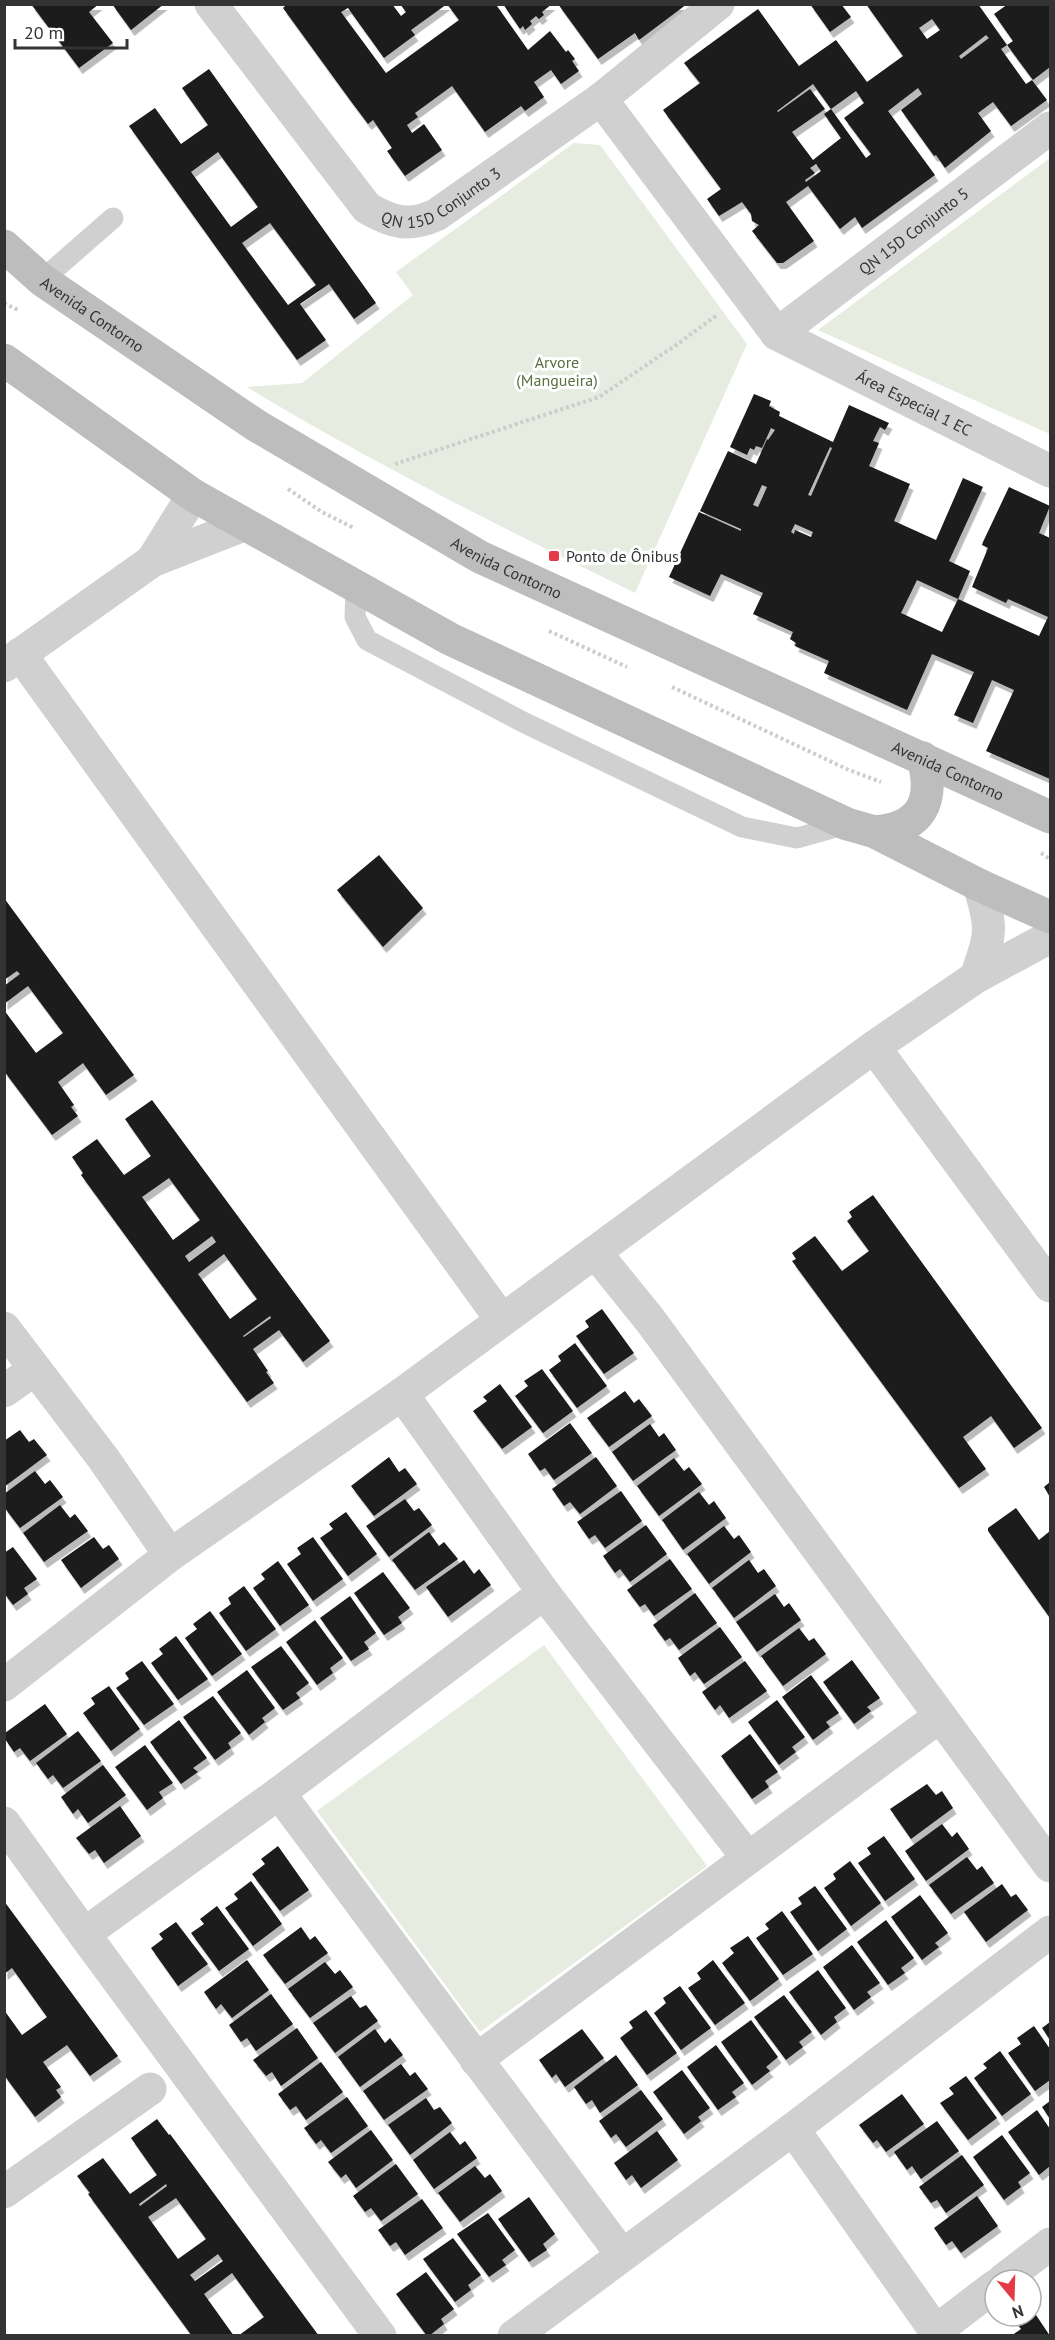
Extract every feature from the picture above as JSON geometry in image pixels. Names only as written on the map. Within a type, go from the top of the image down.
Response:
[{"type":"main road","name":"Avenida Contorno","points":[[4,246],[42,280],[257,426],[480,557],[1050,817]]},
{"type":"main road","points":[[4,360],[193,495],[450,639],[1050,917]]},
{"type":"main road","points":[[861,828],[902,827],[919,813],[928,791],[928,777],[923,758]]},
{"type":"street","name":"QN 15D Conjunto 3","points":[[223,9],[368,208],[385,218],[404,223],[420,222],[436,215],[601,99],[718,4]]},
{"type":"street","points":[[601,99],[777,334]]},
{"type":"street","name":"QN 15D Conjunto 5","points":[[777,334],[1050,128]]},
{"type":"street","name":"Área Especial 1 EC","points":[[777,334],[1050,471]]},
{"type":"street","points":[[152,561],[193,495]]},
{"type":"street","points":[[244,525],[152,561],[12,660],[501,1319]]},
{"type":"street","points":[[976,977],[990,939],[989,916],[980,885]]},
{"type":"street","points":[[4,1685],[170,1555],[402,1394],[873,1047],[976,977],[1050,937]]},
{"type":"street","points":[[873,1047],[1050,1287]]},
{"type":"street","points":[[595,1252],[650,1320],[1050,1866]]},
{"type":"street","points":[[4,1328],[103,1458],[170,1555]]},
{"type":"street","points":[[4,1391],[34,1370]]},
{"type":"street","points":[[402,1394],[544,1593],[747,1857]]},
{"type":"street","points":[[84,1934],[279,1793],[544,1593]]},
{"type":"street","points":[[476,2060],[940,1716]]},
{"type":"street","points":[[279,1793],[622,2255]]},
{"type":"street","points":[[4,1823],[380,2336]]},
{"type":"street","points":[[514,2336],[793,2129],[1050,1932]]},
{"type":"street","points":[[4,2192],[150,2089]]},
{"type":"street","points":[[793,2129],[938,2333],[983,2296]]},
{"type":"street","points":[[1019,2268],[1050,2244]]},
{"type":"lane","points":[[42,280],[113,218]]},
{"type":"lane","points":[[356,586],[355,617],[367,640],[525,723],[742,827],[797,838],[861,828]]},
{"type":"path","points":[[362,487],[390,466],[598,396],[679,343],[746,292]]},
{"type":"green space","name":"Arvore (Mangueira)","points":[[574,143],[600,145],[747,344],[635,593],[390,468],[247,387],[302,383],[413,295],[396,272]]},
{"type":"green space","points":[[1050,158],[1050,434],[818,330]]},
{"type":"green space","points":[[544,1645],[707,1866],[480,2032],[317,1811]]},
{"type":"building","points":[[31,4],[99,4],[89,12],[113,43],[79,68]]},
{"type":"building","points":[[112,4],[164,4],[131,30]]},
{"type":"building","points":[[287,4],[392,4],[401,16],[406,12],[400,4],[447,4],[498,4],[497,6],[528,50],[550,31],[566,52],[568,50],[575,59],[572,61],[579,71],[561,84],[551,70],[534,82],[544,97],[525,111],[521,106],[485,132],[452,86],[415,113],[418,117],[407,125],[412,133],[424,124],[442,150],[405,176],[387,151],[392,148],[373,120],[368,124],[283,8]],"holes":[[[447,4],[459,20],[386,73],[341,12],[348,8],[384,58],[415,35],[411,30]]]},
{"type":"building","points":[[503,4],[552,4],[542,12],[544,15],[539,19],[536,16],[530,21],[532,24],[525,30],[523,26],[520,29]]},
{"type":"building","points":[[558,4],[687,4],[639,40],[635,33],[598,59]]},
{"type":"building","points":[[810,4],[841,4],[851,17],[830,32]]},
{"type":"building","points":[[866,4],[978,4],[1007,45],[1001,49],[1026,84],[1032,80],[1047,100],[1011,126],[993,102],[978,113],[991,131],[945,168],[901,110],[922,94],[918,88],[888,111],[935,175],[862,228],[855,217],[840,229],[808,186],[786,202],[814,241],[783,263],[777,263],[752,231],[759,225],[752,221],[751,214],[742,202],[719,216],[707,199],[721,189],[663,110],[700,83],[684,63],[758,9],[799,66],[836,40],[867,82],[903,56]],"holes":[[[932,19],[940,30],[927,39],[919,28]],[[986,35],[989,38],[961,59],[959,56]],[[813,84],[831,109],[824,114],[841,138],[813,160],[792,132],[825,109],[810,89],[777,111]],[[856,91],[864,103],[844,118],[871,154],[866,158],[831,109]],[[816,164],[821,171],[806,182],[805,180],[815,173],[810,168]]]},
{"type":"building","points":[[1008,4],[1050,4],[1050,67],[1033,80],[1007,45],[1013,41],[994,14]]},
{"type":"building","points":[[209,69],[376,303],[354,319],[329,284],[300,304],[326,340],[297,360],[129,126],[155,108],[181,144],[208,125],[182,88]],"holes":[[[218,152],[258,207],[231,227],[191,172]],[[270,223],[316,285],[288,305],[242,243]]]},
{"type":"building","points":[[754,394],[771,401],[769,406],[780,412],[779,416],[833,442],[849,405],[889,423],[885,430],[880,427],[873,441],[879,443],[869,466],[910,484],[894,521],[936,540],[963,478],[983,487],[949,561],[970,571],[958,599],[1039,636],[1048,617],[1008,599],[1006,603],[972,587],[988,548],[982,545],[983,542],[1009,487],[1050,506],[1039,533],[1050,538],[1050,779],[986,751],[1014,690],[992,680],[973,723],[954,715],[974,672],[932,654],[907,710],[824,673],[829,661],[795,646],[796,643],[790,639],[793,632],[753,614],[763,593],[721,574],[710,596],[669,577],[699,512],[741,531],[700,511],[728,451],[756,464],[767,439],[775,430],[771,428],[762,448],[756,446],[754,450],[750,448],[747,455],[730,447]],"holes":[[[830,447],[832,448],[811,496],[808,495]],[[762,485],[767,487],[758,507],[753,505]],[[795,524],[813,532],[811,537],[795,530],[794,534],[791,532]],[[917,580],[958,599],[942,632],[901,613]]]},
{"type":"building","points":[[379,855],[423,908],[383,947],[337,890]]},
{"type":"building","points":[[4,898],[134,1075],[106,1095],[83,1063],[58,1082],[74,1105],[71,1107],[78,1116],[52,1135],[4,1071],[4,1010],[36,1053],[63,1033],[28,986],[4,1004],[4,986],[20,974],[17,971],[4,980]]},
{"type":"building","points":[[152,1100],[330,1341],[303,1362],[279,1330],[253,1349],[274,1383],[247,1402],[81,1175],[83,1173],[72,1157],[97,1139],[124,1175],[151,1156],[125,1119]],"holes":[[[169,1178],[200,1220],[173,1240],[142,1197]],[[212,1236],[216,1242],[189,1262],[185,1256]],[[224,1254],[257,1299],[230,1319],[198,1274]],[[270,1316],[271,1318],[243,1336]]]},
{"type":"building","points":[[873,1195],[1042,1428],[1014,1448],[991,1416],[963,1437],[986,1469],[959,1488],[792,1261],[796,1259],[792,1253],[815,1236],[842,1271],[869,1251],[847,1221],[852,1217],[849,1212]]},
{"type":"building","points":[[602,1309],[634,1353],[604,1374],[576,1336],[589,1327],[585,1321]]},
{"type":"building","points":[[575,1343],[607,1386],[577,1408],[549,1370],[561,1361],[558,1356]]},
{"type":"building","points":[[542,1369],[573,1411],[543,1433],[515,1396],[528,1386],[524,1381]]},
{"type":"building","points":[[500,1384],[532,1427],[502,1449],[473,1411],[487,1401],[483,1397]]},
{"type":"building","points":[[625,1391],[634,1403],[639,1399],[652,1416],[609,1447],[587,1418]]},
{"type":"building","points":[[570,1423],[592,1453],[554,1480],[545,1468],[540,1471],[528,1454]]},
{"type":"building","points":[[650,1424],[659,1437],[664,1433],[676,1450],[633,1481],[612,1452]]},
{"type":"building","points":[[20,1430],[29,1442],[34,1439],[47,1455],[4,1487],[4,1441]]},
{"type":"building","points":[[389,1457],[399,1472],[405,1468],[417,1484],[374,1516],[351,1486]]},
{"type":"building","points":[[596,1457],[617,1486],[580,1514],[570,1502],[564,1506],[552,1489]]},
{"type":"building","points":[[674,1458],[684,1471],[689,1467],[702,1484],[659,1516],[637,1486]]},
{"type":"building","points":[[35,1471],[45,1484],[50,1480],[63,1497],[20,1528],[4,1507],[4,1494]]},
{"type":"building","points":[[1050,1482],[1050,1497],[1044,1487]]},
{"type":"building","points":[[621,1491],[642,1521],[605,1548],[595,1535],[589,1539],[577,1522]]},
{"type":"building","points":[[699,1492],[709,1505],[714,1501],[726,1518],[683,1550],[662,1520]]},
{"type":"building","points":[[405,1499],[414,1511],[419,1508],[432,1525],[389,1557],[366,1526]]},
{"type":"building","points":[[60,1505],[70,1518],[75,1514],[88,1531],[44,1562],[23,1533]]},
{"type":"building","points":[[1016,1508],[1039,1540],[1050,1531],[1050,1618],[988,1531],[988,1528]]},
{"type":"building","points":[[346,1512],[377,1554],[348,1576],[320,1538],[333,1529],[329,1524]]},
{"type":"building","points":[[646,1525],[667,1554],[630,1582],[620,1569],[615,1573],[603,1556]]},
{"type":"building","points":[[724,1526],[734,1539],[739,1535],[751,1552],[709,1584],[687,1554]]},
{"type":"building","points":[[429,1532],[439,1546],[444,1542],[458,1559],[415,1590],[392,1560]]},
{"type":"building","points":[[94,1537],[103,1549],[109,1545],[119,1559],[81,1588],[61,1560]]},
{"type":"building","points":[[313,1537],[343,1579],[313,1601],[287,1564],[301,1554],[297,1548]]},
{"type":"building","points":[[13,1547],[37,1579],[24,1588],[28,1594],[13,1605],[4,1593],[4,1553]]},
{"type":"building","points":[[670,1559],[692,1589],[654,1616],[645,1604],[640,1607],[627,1590]]},
{"type":"building","points":[[464,1560],[474,1574],[479,1569],[491,1585],[448,1617],[426,1587]]},
{"type":"building","points":[[749,1560],[758,1573],[764,1569],[776,1586],[734,1618],[712,1588]]},
{"type":"building","points":[[278,1561],[309,1605],[280,1626],[253,1588],[265,1579],[261,1574]]},
{"type":"building","points":[[383,1572],[410,1608],[398,1617],[402,1623],[384,1635],[354,1593]]},
{"type":"building","points":[[244,1586],[276,1629],[246,1651],[219,1613],[231,1604],[228,1598]]},
{"type":"building","points":[[695,1593],[717,1623],[679,1650],[670,1638],[665,1641],[653,1625]]},
{"type":"building","points":[[775,1594],[784,1607],[789,1603],[801,1620],[757,1652],[736,1622]]},
{"type":"building","points":[[350,1596],[376,1633],[364,1642],[369,1649],[351,1661],[320,1618]]},
{"type":"building","points":[[210,1611],[242,1654],[212,1676],[185,1638],[197,1629],[193,1624]]},
{"type":"building","points":[[315,1620],[343,1658],[330,1668],[333,1673],[317,1685],[286,1642]]},
{"type":"building","points":[[720,1627],[742,1657],[704,1684],[695,1672],[690,1676],[678,1658]]},
{"type":"building","points":[[799,1628],[809,1641],[814,1638],[826,1654],[783,1686],[761,1656]]},
{"type":"building","points":[[176,1636],[208,1679],[178,1700],[151,1663],[163,1654],[159,1649]]},
{"type":"building","points":[[281,1646],[309,1683],[296,1693],[300,1698],[283,1710],[251,1667]]},
{"type":"building","points":[[852,1660],[880,1698],[867,1707],[871,1711],[854,1724],[823,1682]]},
{"type":"building","points":[[142,1661],[174,1704],[144,1725],[116,1688],[129,1679],[125,1673]]},
{"type":"building","points":[[745,1661],[767,1691],[729,1718],[720,1705],[715,1710],[702,1692]]},
{"type":"building","points":[[247,1670],[275,1708],[262,1718],[265,1722],[249,1735],[217,1692]]},
{"type":"building","points":[[811,1675],[839,1713],[826,1722],[830,1727],[813,1740],[782,1697]]},
{"type":"building","points":[[109,1686],[140,1729],[111,1751],[83,1713],[95,1704],[91,1698]]},
{"type":"building","points":[[213,1696],[241,1733],[228,1743],[231,1748],[215,1760],[183,1717]]},
{"type":"building","points":[[777,1700],[805,1737],[792,1747],[796,1752],[779,1765],[748,1722]]},
{"type":"building","points":[[45,1704],[67,1734],[30,1761],[20,1748],[14,1752],[5,1739],[5,1733]]},
{"type":"building","points":[[179,1720],[207,1758],[193,1768],[198,1772],[181,1784],[150,1742]]},
{"type":"building","points":[[78,1731],[101,1761],[63,1788],[53,1775],[48,1779],[36,1763]]},
{"type":"building","points":[[750,1734],[778,1772],[765,1781],[769,1787],[752,1799],[721,1756]]},
{"type":"building","points":[[145,1745],[173,1783],[159,1792],[163,1798],[147,1810],[115,1767]]},
{"type":"building","points":[[103,1765],[126,1795],[88,1823],[78,1809],[73,1814],[61,1797]]},
{"type":"building","points":[[927,1784],[936,1795],[942,1791],[953,1808],[911,1839],[890,1809]]},
{"type":"building","points":[[120,1806],[141,1836],[104,1863],[95,1850],[89,1854],[76,1838]]},
{"type":"building","points":[[942,1824],[952,1837],[957,1832],[969,1849],[926,1881],[905,1851]]},
{"type":"building","points":[[884,1836],[915,1879],[885,1901],[858,1863],[871,1854],[867,1848]]},
{"type":"building","points":[[278,1846],[309,1890],[280,1911],[252,1874],[265,1864],[261,1859]]},
{"type":"building","points":[[967,1857],[977,1870],[982,1866],[994,1883],[951,1914],[929,1885]]},
{"type":"building","points":[[850,1861],[881,1903],[851,1926],[824,1888],[836,1879],[833,1874]]},
{"type":"building","points":[[251,1881],[282,1924],[253,1946],[225,1908],[238,1899],[234,1894]]},
{"type":"building","points":[[1002,1884],[1011,1897],[1016,1894],[1028,1910],[986,1942],[964,1912]]},
{"type":"building","points":[[815,1886],[847,1929],[818,1951],[790,1912],[802,1904],[798,1898]]},
{"type":"building","points":[[920,1895],[948,1933],[935,1943],[939,1947],[922,1960],[891,1917]]},
{"type":"building","points":[[4,1901],[118,2056],[90,2076],[67,2045],[43,2062],[61,2087],[56,2090],[61,2097],[35,2117],[4,2075],[4,2010],[22,2035],[47,2017],[12,1968],[4,1974]]},
{"type":"building","points":[[217,1906],[249,1949],[219,1971],[191,1933],[204,1924],[200,1919]]},
{"type":"building","points":[[782,1911],[813,1954],[783,1975],[756,1938],[769,1929],[765,1924]]},
{"type":"building","points":[[886,1920],[914,1958],[901,1968],[905,1973],[888,1985],[857,1942]]},
{"type":"building","points":[[176,1922],[208,1964],[178,1986],[151,1948],[163,1939],[159,1934]]},
{"type":"building","points":[[301,1927],[310,1940],[315,1936],[328,1953],[285,1984],[263,1955]]},
{"type":"building","points":[[748,1936],[779,1979],[750,2001],[722,1963],[734,1953],[730,1948]]},
{"type":"building","points":[[852,1945],[880,1983],[867,1992],[871,1997],[854,2010],[823,1967]]},
{"type":"building","points":[[247,1960],[269,1990],[232,2018],[221,2004],[216,2009],[204,1992]]},
{"type":"building","points":[[713,1960],[745,2003],[715,2025],[688,1988],[701,1979],[697,1973]]},
{"type":"building","points":[[325,1962],[335,1974],[340,1970],[353,1987],[310,2018],[288,1989]]},
{"type":"building","points":[[818,1970],[846,2008],[834,2017],[837,2022],[821,2035],[789,1992]]},
{"type":"building","points":[[680,1986],[711,2028],[681,2050],[654,2013],[666,2003],[663,1998]]},
{"type":"building","points":[[271,1994],[293,2024],[256,2051],[247,2038],[241,2042],[229,2025]]},
{"type":"building","points":[[784,1995],[812,2032],[799,2042],[803,2047],[786,2060],[754,2017]]},
{"type":"building","points":[[351,1996],[360,2008],[366,2005],[378,2021],[335,2053],[313,2023]]},
{"type":"building","points":[[646,2010],[677,2053],[647,2075],[620,2038],[633,2028],[629,2022]]},
{"type":"building","points":[[751,2020],[778,2057],[766,2067],[770,2071],[752,2085],[721,2042]]},
{"type":"building","points":[[1050,2022],[1050,2040],[1042,2028]]},
{"type":"building","points":[[1034,2026],[1050,2049],[1050,2080],[1035,2091],[1008,2053],[1021,2044],[1017,2038]]},
{"type":"building","points":[[297,2028],[318,2058],[281,2086],[272,2072],[266,2076],[253,2060]]},
{"type":"building","points":[[375,2029],[385,2043],[390,2038],[403,2055],[360,2087],[338,2057]]},
{"type":"building","points":[[582,2029],[604,2058],[565,2087],[556,2074],[552,2078],[539,2060]]},
{"type":"building","points":[[716,2045],[744,2083],[732,2092],[736,2097],[718,2110],[687,2067]]},
{"type":"building","points":[[1000,2051],[1031,2094],[1002,2116],[974,2078],[987,2068],[983,2064]]},
{"type":"building","points":[[616,2055],[638,2085],[600,2113],[592,2100],[586,2104],[574,2087]]},
{"type":"building","points":[[321,2062],[343,2092],[306,2120],[296,2106],[290,2110],[278,2094]]},
{"type":"building","points":[[401,2064],[410,2076],[415,2072],[428,2089],[384,2120],[363,2091]]},
{"type":"building","points":[[682,2070],[710,2108],[698,2117],[701,2121],[684,2134],[653,2092]]},
{"type":"building","points":[[966,2076],[997,2118],[968,2140],[940,2103],[954,2094],[949,2088]]},
{"type":"building","points":[[641,2090],[663,2119],[626,2147],[616,2134],[611,2138],[599,2121]]},
{"type":"building","points":[[902,2094],[924,2124],[886,2152],[877,2140],[873,2143],[859,2125]]},
{"type":"building","points":[[347,2097],[368,2126],[331,2153],[321,2140],[316,2144],[304,2128]]},
{"type":"building","points":[[426,2098],[434,2110],[440,2107],[452,2123],[410,2155],[388,2125]]},
{"type":"building","points":[[1050,2101],[1050,2119],[1042,2107]]},
{"type":"building","points":[[1037,2110],[1050,2129],[1050,2166],[1039,2175],[1008,2132]]},
{"type":"building","points":[[157,2119],[319,2336],[238,2336],[264,2317],[232,2273],[204,2294],[234,2336],[192,2336],[77,2176],[103,2158],[130,2194],[157,2175],[131,2138]],"holes":[[[166,2184],[167,2186],[140,2206],[139,2204]],[[176,2198],[206,2239],[178,2259],[148,2217]],[[218,2254],[223,2261],[195,2281],[190,2275]]]},
{"type":"building","points":[[937,2121],[959,2151],[921,2179],[912,2166],[907,2170],[894,2152]]},
{"type":"building","points":[[371,2130],[393,2160],[356,2188],[346,2174],[341,2178],[328,2162]]},
{"type":"building","points":[[657,2131],[678,2160],[641,2188],[632,2175],[626,2180],[614,2163]]},
{"type":"building","points":[[450,2132],[460,2145],[465,2141],[477,2158],[434,2189],[413,2160]]},
{"type":"building","points":[[1002,2135],[1030,2173],[1018,2182],[1021,2187],[1004,2200],[973,2157]]},
{"type":"building","points":[[962,2155],[984,2185],[946,2213],[937,2200],[931,2203],[919,2187]]},
{"type":"building","points":[[396,2164],[418,2194],[381,2221],[371,2208],[365,2212],[353,2196]]},
{"type":"building","points":[[475,2166],[485,2178],[490,2174],[502,2191],[460,2222],[438,2193]]},
{"type":"building","points":[[977,2196],[998,2226],[961,2253],[952,2241],[946,2245],[934,2228]]},
{"type":"building","points":[[529,2197],[555,2234],[543,2244],[547,2250],[529,2262],[498,2219]]},
{"type":"building","points":[[422,2199],[443,2228],[405,2255],[396,2242],[390,2246],[378,2230]]},
{"type":"building","points":[[488,2213],[515,2250],[502,2260],[506,2265],[489,2277],[457,2234]]},
{"type":"building","points":[[453,2238],[481,2275],[468,2285],[471,2290],[455,2302],[423,2259]]},
{"type":"building","points":[[426,2272],[454,2309],[441,2319],[444,2324],[429,2336],[396,2294]]},
{"type":"building","points":[[1043,2326],[1050,2336],[1011,2336],[1021,2329],[1043,2328]]},
{"type":"place","name":"Ponto de Ônibus","points":[[554,556]]}]
